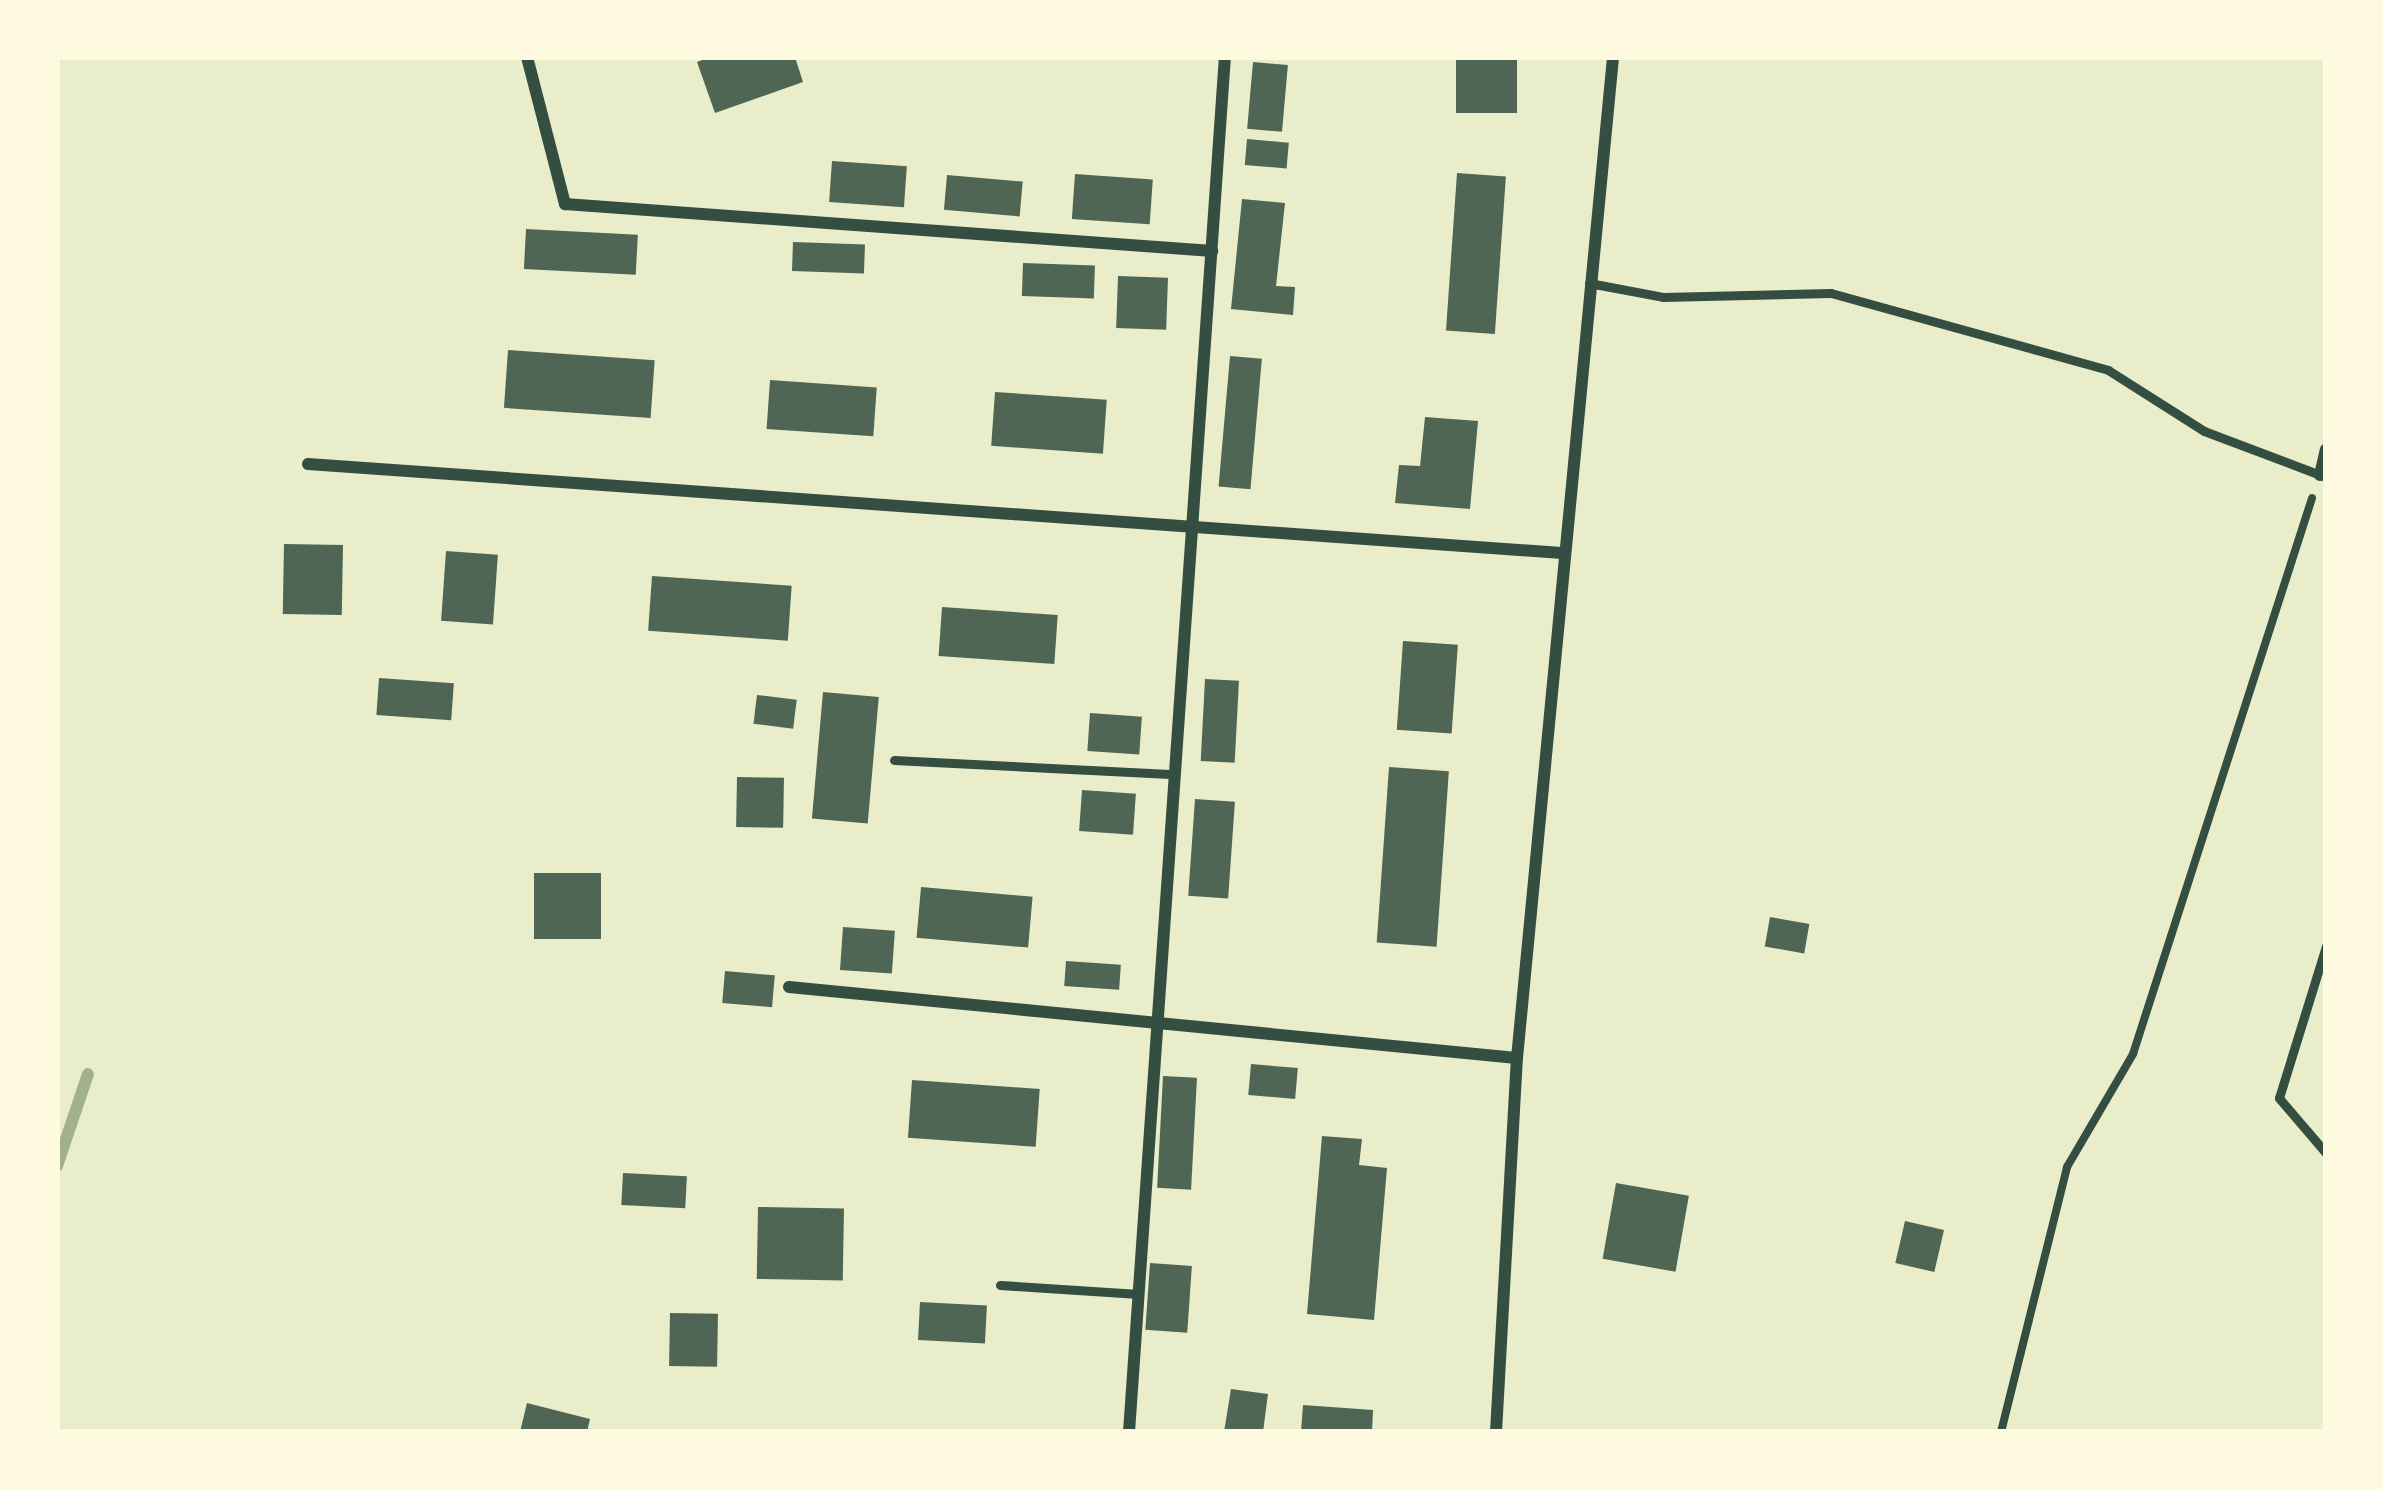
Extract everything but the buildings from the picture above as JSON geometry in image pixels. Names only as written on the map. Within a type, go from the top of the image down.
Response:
[{"type":"street","points":[[526,57],[565,204],[1212,251]]},
{"type":"street","points":[[1129,1432],[1225,57]]},
{"type":"street","points":[[1496,1432],[1517,1058],[1613,57]]},
{"type":"street","points":[[2323,476],[2326,450]]},
{"type":"street","points":[[308,464],[1562,553]]},
{"type":"street","points":[[789,986],[1158,1018],[1517,1058]]},
{"type":"lane","points":[[1589,283],[1663,297],[1831,293],[2108,370],[2204,431],[2323,476]]},
{"type":"lane","points":[[894,760],[1175,774]]},
{"type":"lane","points":[[2326,946],[2279,1098],[2326,1153]]},
{"type":"lane","points":[[1000,1286],[1139,1294]]},
{"type":"path","points":[[2001,1432],[2067,1168],[2133,1054],[2323,476]]},
{"type":"waterway","points":[[57,1166],[88,1074]]}]
